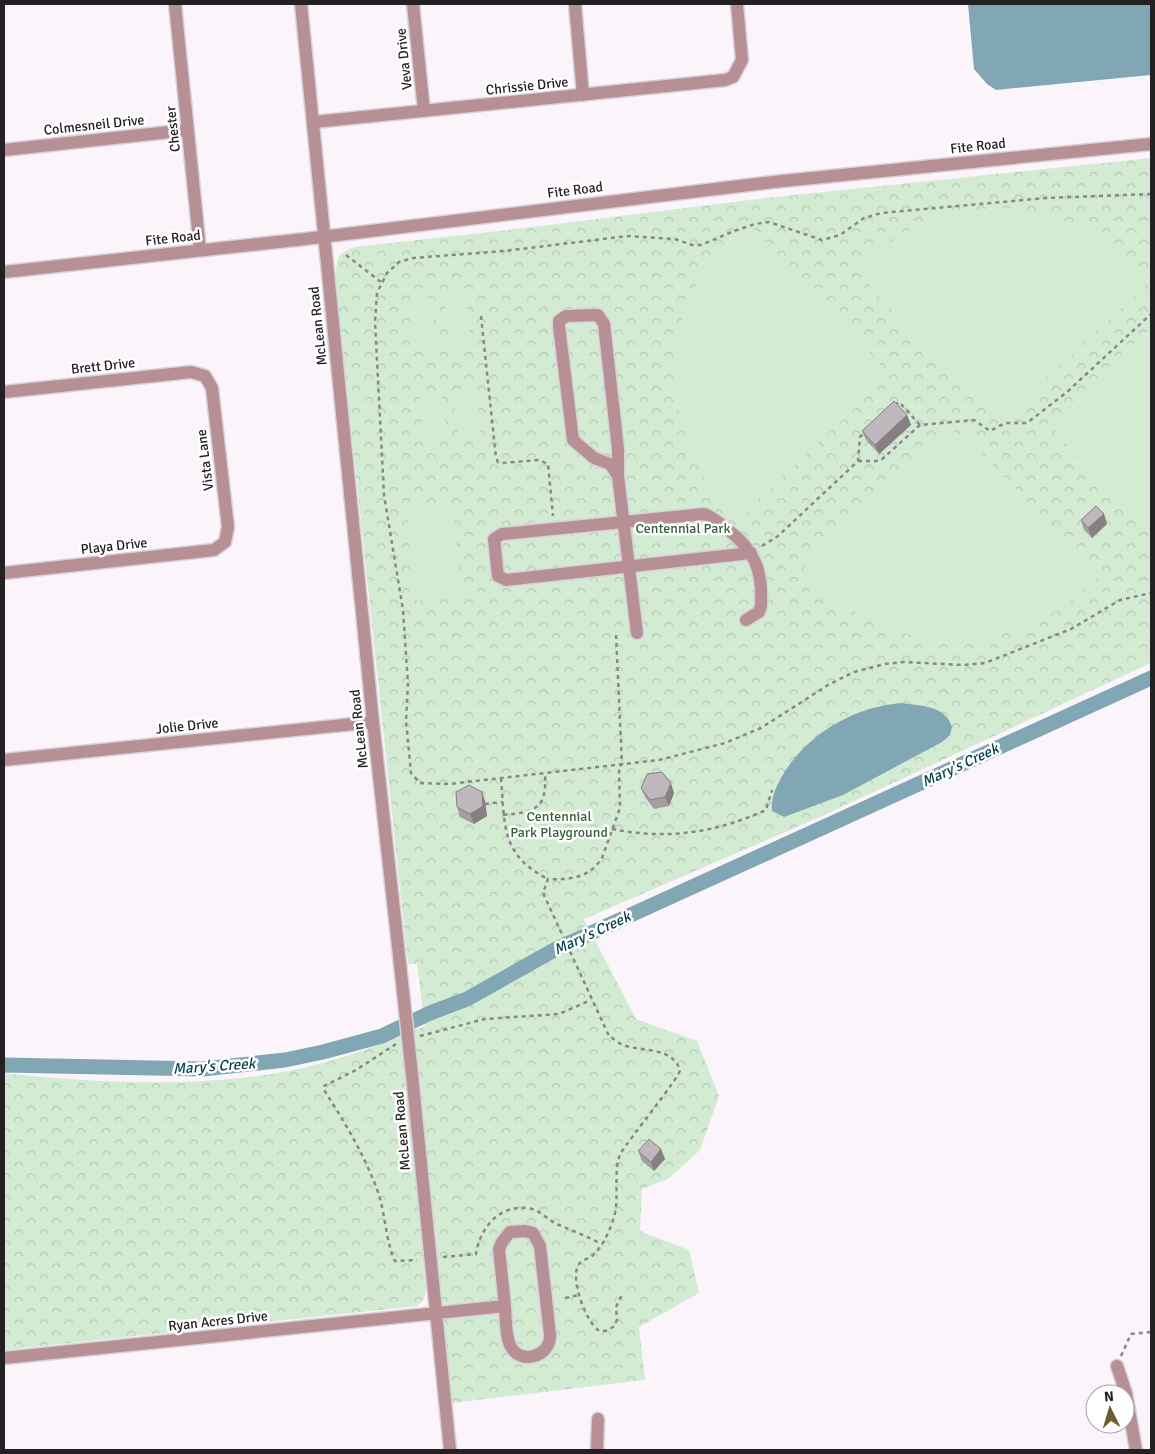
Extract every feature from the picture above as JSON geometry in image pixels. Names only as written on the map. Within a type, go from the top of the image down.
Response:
[{"type":"street","name":"Chester","points":[[175,4],[200,250]]},
{"type":"street","name":"McLean Road","points":[[301,4],[373,722],[412,1075],[450,1450]]},
{"type":"street","name":"Veva Drive","points":[[413,4],[424,111]]},
{"type":"street","points":[[575,4],[583,95]]},
{"type":"street","name":"Chrissie Drive","points":[[314,122],[725,80],[734,77],[742,60],[737,4]]},
{"type":"street","name":"Colmesneil Drive","points":[[4,150],[188,130]]},
{"type":"street","name":"Fite Road","points":[[4,272],[773,182],[1151,144]]},
{"type":"street","points":[[618,476],[610,464],[594,458],[573,440],[559,326],[559,321],[566,316],[598,315],[604,324],[618,449],[618,476],[625,521],[636,633]]},
{"type":"street","name":"Brett Drive","points":[[4,392],[191,372],[205,376]]},
{"type":"street","name":"Vista Lane","points":[[205,376],[212,388],[228,528],[225,542]]},
{"type":"street","points":[[746,620],[759,612],[761,606],[758,568],[751,553],[739,538],[704,514],[554,528],[497,536],[494,539],[498,576],[501,579],[751,553]]},
{"type":"street","name":"Playa Drive","points":[[4,573],[214,550],[225,542]]},
{"type":"street","name":"Jolie Drive","points":[[4,760],[373,722]]},
{"type":"street","points":[[525,1231],[533,1233],[540,1246],[550,1335],[550,1342],[545,1351],[537,1356],[525,1357],[516,1353],[508,1340],[505,1306],[499,1249],[510,1232],[525,1231]]},
{"type":"street","name":"Ryan Acres Drive","points":[[4,1358],[222,1337],[416,1314],[436,1315],[505,1306]]},
{"type":"street","points":[[1117,1366],[1126,1393],[1136,1450]]},
{"type":"street","points":[[596,1450],[598,1419]]},
{"type":"path","points":[[346,255],[381,282]]},
{"type":"path","points":[[858,461],[880,462],[920,425],[974,420],[990,432],[1005,423],[1027,424],[1067,392],[1151,314]]},
{"type":"path","points":[[481,316],[496,458],[502,463],[539,460],[548,464],[554,528]]},
{"type":"path","points":[[892,408],[898,402],[920,425]]},
{"type":"path","points":[[751,553],[778,536],[858,461],[860,437],[866,431]]},
{"type":"path","points":[[622,764],[659,760],[749,734],[772,723],[840,678],[869,668],[903,662],[964,665],[985,664],[1071,629],[1120,600],[1151,593]]},
{"type":"path","points":[[501,778],[504,829],[512,850],[524,864],[548,879],[565,880],[589,872],[602,858],[620,808],[619,767],[622,764],[616,635]]},
{"type":"path","points":[[504,815],[531,812],[539,804],[546,793],[545,773]]},
{"type":"path","points":[[612,829],[658,835],[714,829],[766,810],[772,790]]},
{"type":"path","points":[[486,804],[503,802]]},
{"type":"path","points":[[548,879],[544,893],[547,904],[609,1036],[622,1045],[659,1052],[679,1066],[680,1073],[619,1156],[618,1192],[613,1221],[596,1251],[578,1267],[576,1276],[579,1295],[593,1326],[598,1330],[605,1331],[614,1328],[617,1320],[616,1307],[622,1296]]},
{"type":"path","points":[[565,1298],[579,1295]]},
{"type":"path","points":[[1117,1366],[1131,1334],[1151,1332]]},
{"type":"green space","name":"Centennial Park","points":[[1151,158],[1151,663],[820,817],[584,919],[636,1019],[697,1041],[719,1096],[700,1150],[668,1179],[642,1189],[640,1231],[689,1250],[699,1293],[639,1327],[645,1380],[452,1403],[437,1262],[423,1263],[426,1292],[417,1306],[4,1350],[4,1073],[110,1081],[183,1082],[219,1080],[288,1071],[341,1058],[425,1026],[417,964],[408,964],[335,276],[337,261],[340,255],[354,247],[766,198]]},
{"type":"green space","points":[[1003,208],[1045,215],[1085,228],[1120,250],[1151,280],[1010,412],[998,416],[988,410],[951,374],[856,270],[890,243],[924,224],[960,213]]},
{"type":"green space","points":[[753,228],[880,364],[884,376],[877,387],[738,519],[710,487],[691,452],[682,427],[675,375],[681,324],[690,299],[702,276],[729,241]]},
{"type":"green space","points":[[466,294],[471,343],[449,346],[444,296]]},
{"type":"green space","points":[[431,298],[437,347],[414,350],[409,300]]},
{"type":"green space","points":[[1151,328],[1151,536],[1057,434],[1054,425],[1059,414]]},
{"type":"green space","points":[[476,388],[481,437],[459,440],[453,390]]},
{"type":"green space","points":[[441,391],[447,440],[424,443],[419,393]]},
{"type":"green space","points":[[954,431],[968,439],[1099,577],[1064,606],[1027,626],[988,637],[949,640],[909,635],[871,621],[836,599],[803,568],[945,434]]},
{"type":"green space","points":[[452,506],[461,596],[416,601],[407,511]]},
{"type":"water","points":[[968,4],[1151,4],[1151,75],[996,90],[987,84],[974,69]]},
{"type":"water","points":[[901,703],[924,706],[944,714],[952,727],[950,735],[942,742],[843,795],[784,817],[772,811],[774,794],[781,778],[803,749],[817,736],[848,717],[865,710]]},
{"type":"building","points":[[894,401],[907,415],[875,445],[862,431]]},
{"type":"building","points":[[1096,506],[1104,514],[1088,528],[1081,520]]},
{"type":"building","points":[[662,772],[671,783],[665,797],[650,800],[641,788],[647,774]]},
{"type":"building","points":[[469,785],[482,792],[483,806],[470,814],[457,807],[456,792]]},
{"type":"building","points":[[649,1139],[661,1149],[651,1162],[638,1151]]},
{"type":"waterway","name":"Mary's Creek","points":[[4,1065],[203,1069],[285,1060],[382,1036],[430,1013],[467,999],[556,949],[1151,678]]},
{"type":"park label","name":"Centennial Park Playground","points":[[559,824]]}]
